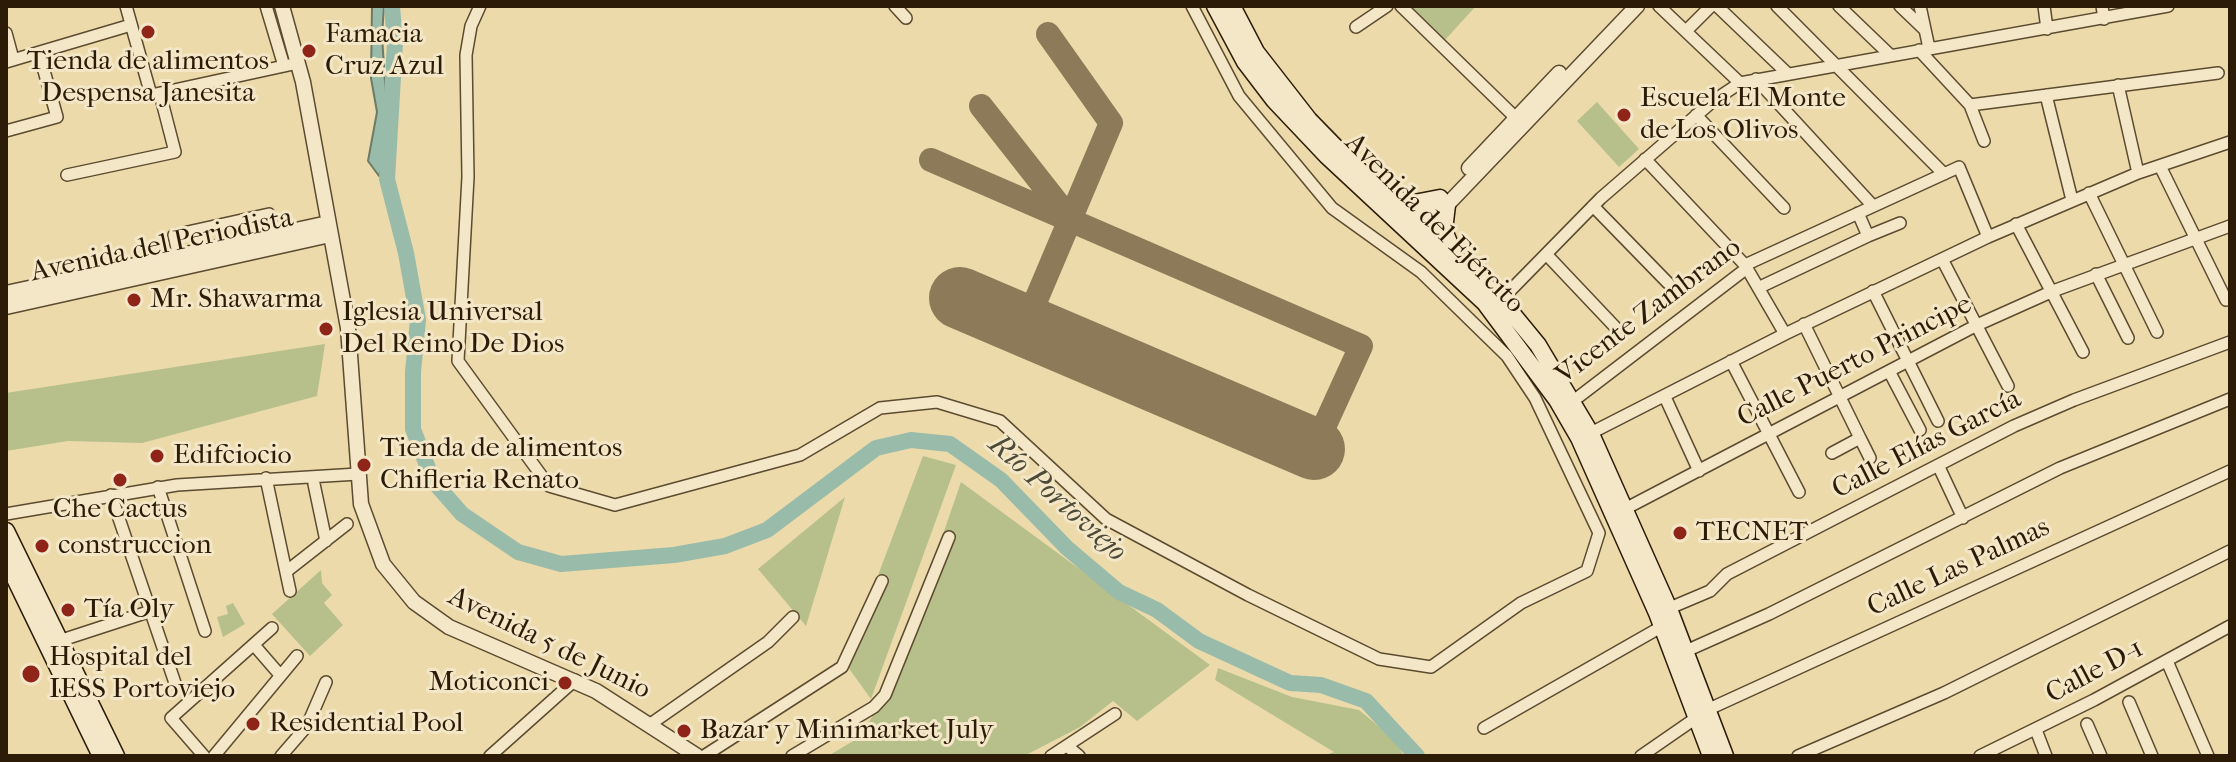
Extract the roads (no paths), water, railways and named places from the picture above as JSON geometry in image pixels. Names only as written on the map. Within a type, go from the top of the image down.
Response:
[{"type":"main road","name":"Avenida del Ejército","points":[[1215,6],[1245,62],[1274,100],[1384,201],[1410,216],[1501,300],[1538,345],[1585,436],[1703,712],[1725,756]]},
{"type":"main road","name":"Avenida del Ejército","points":[[1232,6],[1278,83],[1434,255],[1485,303],[1568,405]]},
{"type":"main road","points":[[1384,201],[1440,205],[1444,230],[1460,262]]},
{"type":"main road","points":[[6,531],[62,640],[116,756]]},
{"type":"main road","points":[[6,560],[101,756]]},
{"type":"main road","name":"Avenida del Ejército","points":[[1662,616],[1686,651],[1703,712],[1711,756]]},
{"type":"street","points":[[126,6],[151,95],[291,64],[266,6]]},
{"type":"street","name":"Avenida 5 de Junio","points":[[282,6],[291,64],[329,229],[352,356],[358,474],[370,536],[383,564],[403,592],[449,627],[575,680],[652,723],[697,756]]},
{"type":"street","points":[[480,6],[471,26],[466,55],[468,177],[458,361],[549,486],[615,505],[800,455],[880,408],[937,402],[1000,421],[1106,519],[1209,575],[1379,659],[1431,667],[1521,603],[1587,571],[1599,533],[1535,398],[1507,356],[1421,272],[1332,208],[1239,96],[1192,6]]},
{"type":"street","points":[[895,6],[906,18]]},
{"type":"street","points":[[1356,27],[1387,6]]},
{"type":"street","points":[[1401,6],[1519,121]]},
{"type":"street","points":[[1434,255],[1429,234],[1440,205],[1624,6]]},
{"type":"street","points":[[1519,121],[1637,6]]},
{"type":"street","points":[[1659,6],[1740,83]]},
{"type":"street","points":[[1686,31],[1714,6],[1787,73]]},
{"type":"street","points":[[1839,6],[1889,54]]},
{"type":"street","points":[[1900,6],[1924,29]]},
{"type":"street","points":[[1920,6],[1924,49],[1970,105],[1984,141]]},
{"type":"street","points":[[2044,6],[2047,29]]},
{"type":"street","points":[[2102,6],[2104,19]]},
{"type":"street","points":[[1501,300],[1593,206],[1696,115],[1740,83],[2168,6]]},
{"type":"street","points":[[1779,7],[1944,174],[1959,167],[1988,237]]},
{"type":"street","points":[[6,33],[9,61],[40,56],[131,25]]},
{"type":"street","points":[[6,131],[57,117],[40,56]]},
{"type":"street","points":[[1970,105],[2218,73]]},
{"type":"street","points":[[1756,79],[1873,206]]},
{"type":"street","points":[[2118,85],[2138,173]]},
{"type":"street","points":[[67,175],[175,152],[160,94]]},
{"type":"street","points":[[2046,95],[2072,200]]},
{"type":"street","points":[[1696,115],[1784,208]]},
{"type":"street","name":"Calle Puerto Principe","points":[[1585,436],[1804,324],[2016,224],[2138,173],[2230,142]]},
{"type":"street","points":[[1645,159],[1746,267],[1785,334]]},
{"type":"street","points":[[2160,166],[2226,300]]},
{"type":"street","name":"Vicente Zambrano","points":[[1568,405],[1746,267],[1944,174]]},
{"type":"street","points":[[2089,193],[2157,332]]},
{"type":"street","points":[[1410,216],[1440,205]]},
{"type":"street","points":[[1593,206],[1668,283]]},
{"type":"street","points":[[1858,213],[1868,236]]},
{"type":"street","points":[[180,262],[174,235],[269,214],[275,240]]},
{"type":"street","points":[[1760,287],[1900,223]]},
{"type":"street","points":[[2016,224],[2083,352]]},
{"type":"street","name":"Calle Puerto Principe","points":[[1619,512],[1977,325],[2096,274],[2230,226]]},
{"type":"street","name":"Avenida del Periodista","points":[[6,307],[180,262],[329,229]]},
{"type":"street","points":[[1546,254],[1617,329]]},
{"type":"street","points":[[1942,259],[2008,386]]},
{"type":"street","name":"Avenida del Periodista","points":[[6,293],[180,262]]},
{"type":"street","points":[[2096,274],[2128,338]]},
{"type":"street","points":[[1873,291],[1938,421]]},
{"type":"street","points":[[1804,324],[1870,458]]},
{"type":"street","name":"Calle Elías García","points":[[1484,728],[1662,616],[1710,591],[1727,574],[2055,407],[2230,342]]},
{"type":"street","points":[[1731,361],[1799,492]]},
{"type":"street","points":[[1889,371],[1920,430]]},
{"type":"street","points":[[1665,397],[1699,471]]},
{"type":"street","points":[[1686,651],[2060,468],[2230,399]]},
{"type":"street","points":[[1832,453],[1860,438]]},
{"type":"street","points":[[1938,465],[1963,518]]},
{"type":"street","name":"Calle Las Palmas","points":[[1641,756],[1703,712],[2230,471]]},
{"type":"street","points":[[6,514],[158,487],[358,474]]},
{"type":"street","points":[[266,478],[290,591]]},
{"type":"street","points":[[314,484],[326,541]]},
{"type":"street","points":[[158,487],[205,631]]},
{"type":"street","points":[[111,495],[175,683]]},
{"type":"street","points":[[287,571],[347,524]]},
{"type":"street","points":[[792,756],[874,707],[885,695],[949,537]]},
{"type":"street","points":[[1798,756],[1944,693],[2230,551]]},
{"type":"street","points":[[704,756],[842,667],[882,581]]},
{"type":"street","points":[[62,640],[151,611]]},
{"type":"street","points":[[652,723],[768,642],[793,617]]},
{"type":"street","name":"Calle D-1","points":[[1980,756],[2036,730],[2230,626]]},
{"type":"street","points":[[204,756],[171,718],[272,628]]},
{"type":"street","points":[[254,645],[280,675]]},
{"type":"street","points":[[214,756],[297,656]]},
{"type":"street","points":[[2167,661],[2208,756]]},
{"type":"street","points":[[490,756],[575,680]]},
{"type":"street","points":[[281,756],[307,726],[326,682]]},
{"type":"street","points":[[2129,702],[2152,756]]},
{"type":"street","points":[[1051,756],[1115,714]]},
{"type":"street","points":[[2087,724],[2101,756]]},
{"type":"street","points":[[2036,730],[2046,756]]},
{"type":"street","points":[[1067,746],[1079,756]]},
{"type":"waterway","name":"Río Portoviejo","points":[[392,6],[395,43],[387,179],[406,253],[418,320],[413,372],[413,429],[433,481],[462,514],[518,552],[561,564],[674,555],[725,546],[767,530],[876,448],[911,440],[950,444],[1001,480],[1067,548],[1119,592],[1157,610],[1199,641],[1290,683],[1321,685],[1366,701],[1417,756]]},
{"type":"place","name":"Tienda de alimentos Despensa Janesita","points":[[148,32]]},
{"type":"place","name":"Famacia Cruz Azul","points":[[309,51]]},
{"type":"place","name":"Escuela El Monte de Los Olivos","points":[[1624,115]]},
{"type":"place","name":"Mr. Shawarma","points":[[134,300]]},
{"type":"place","name":"Iglesia Universal Del Reino De Dios","points":[[326,329]]},
{"type":"place","name":"Edifciocio","points":[[157,456]]},
{"type":"place","name":"Tienda de alimentos Chifleria Renato","points":[[364,465]]},
{"type":"place","name":"Che Cactus","points":[[120,480]]},
{"type":"place","name":"TECNET","points":[[1680,533]]},
{"type":"place","name":"construccion","points":[[42,546]]},
{"type":"place","name":"Tía Oly","points":[[68,610]]},
{"type":"place","name":"Hospital del IESS Portoviejo","points":[[31,674]]},
{"type":"place","name":"Moticonci","points":[[565,683]]},
{"type":"place","name":"Residential Pool","points":[[253,724]]},
{"type":"place","name":"Bazar y Minimarket July","points":[[684,731]]}]
